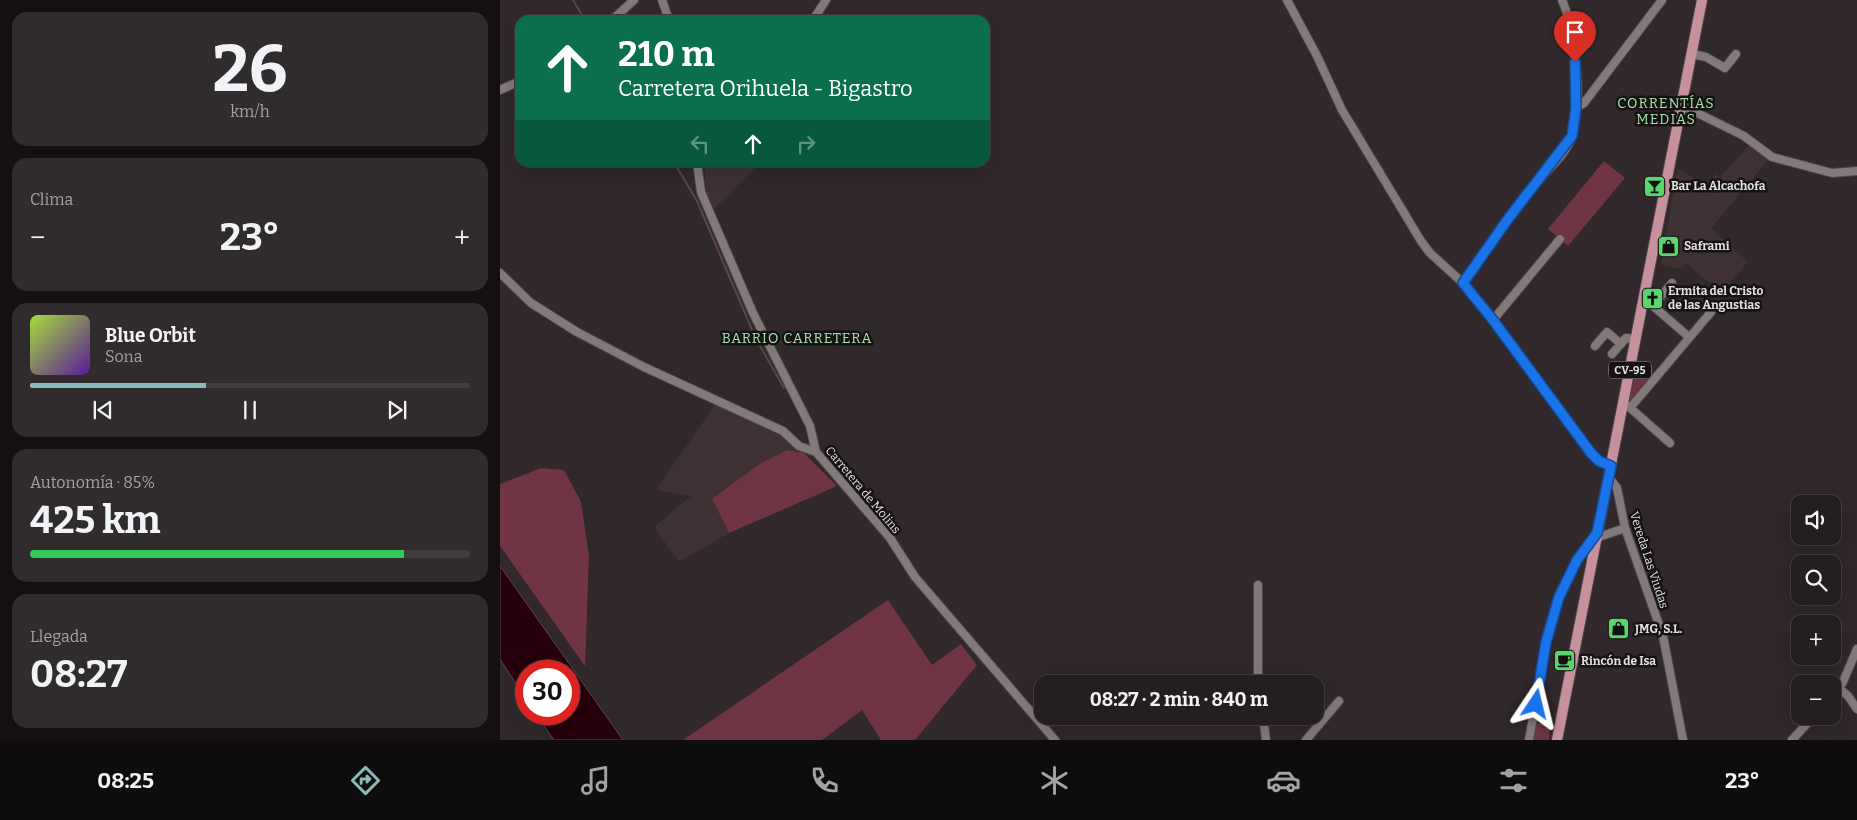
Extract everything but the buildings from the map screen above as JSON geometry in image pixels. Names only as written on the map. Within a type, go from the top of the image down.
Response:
[{"type":"main road","name":"CV-95","points":[[1557,740],[1596,535],[1627,405],[1636,339],[1702,0]]},
{"type":"street","points":[[618,15],[634,0]]},
{"type":"street","points":[[662,0],[667,15]]},
{"type":"street","points":[[816,15],[826,0]]},
{"type":"street","points":[[1286,0],[1317,56],[1342,110],[1376,169],[1430,253],[1463,283],[1493,320],[1591,453],[1610,471]]},
{"type":"street","points":[[1463,283],[1508,219],[1563,151],[1572,136],[1576,108],[1572,30],[1562,0]]},
{"type":"street","points":[[1576,108],[1584,103],[1662,0]]},
{"type":"street","points":[[1692,54],[1706,58],[1724,68],[1736,54]]},
{"type":"street","points":[[500,90],[515,83]]},
{"type":"street","points":[[1681,105],[1744,136],[1772,157],[1832,173],[1857,172]]},
{"type":"street","name":"Carretera de Molins","points":[[698,167],[701,192],[753,313],[810,426],[816,452],[890,538],[915,577],[1054,740]]},
{"type":"street","points":[[1493,320],[1560,239]]},
{"type":"street","points":[[500,273],[531,303],[577,332],[644,367],[782,432],[799,446],[816,452]]},
{"type":"street","points":[[1653,306],[1672,283]]},
{"type":"street","points":[[1643,302],[1653,306],[1689,337]]},
{"type":"street","points":[[1670,443],[1627,405],[1711,312]]},
{"type":"street","points":[[1595,346],[1607,332],[1621,344]]},
{"type":"street","points":[[1612,354],[1626,338],[1636,339]]},
{"type":"street","name":"Vereda Las Viudas","points":[[1610,471],[1625,528],[1663,636],[1684,740]]},
{"type":"street","points":[[1529,740],[1546,642],[1559,597],[1577,560],[1596,535],[1625,528]]},
{"type":"street","points":[[1258,585],[1258,675]]},
{"type":"street","points":[[1841,684],[1857,649]]},
{"type":"street","points":[[1841,690],[1857,709]]},
{"type":"street","points":[[1306,740],[1340,701]]},
{"type":"street","points":[[1264,725],[1266,740]]},
{"type":"street","points":[[1792,740],[1806,725]]},
{"type":"shaded area","points":[[1752,142],[1769,159],[1711,228],[1748,262],[1721,293],[1686,263],[1681,269],[1661,265],[1677,168],[1705,185],[1716,174],[1720,177]]},
{"type":"shaded area","points":[[1604,161],[1625,178],[1568,246],[1548,229]]},
{"type":"shaded area","points":[[704,167],[757,167],[714,209],[707,198]]},
{"type":"shaded area","points":[[1637,367],[1651,379],[1633,403],[1629,400]]},
{"type":"shaded area","points":[[716,403],[784,437],[804,453],[788,450],[712,499],[729,533],[679,562],[654,527],[691,496],[656,490]]},
{"type":"shaded area","points":[[788,450],[804,453],[837,486],[729,533],[712,499],[761,463]]},
{"type":"shaded area","points":[[541,468],[564,470],[581,502],[589,556],[585,666],[500,546],[500,484]]},
{"type":"shaded area","points":[[500,566],[566,660],[515,660],[515,682],[500,659]]},
{"type":"shaded area","points":[[888,600],[932,665],[961,644],[977,665],[915,740],[881,740],[862,710],[822,740],[683,740]]},
{"type":"shaded area","points":[[580,679],[623,740],[554,740],[544,725],[580,725]]},
{"type":"shaded area","points":[[1551,721],[1549,740],[1533,740],[1535,724]]},
{"type":"waterway","points":[[573,0],[582,15]]},
{"type":"waterway","points":[[677,167],[697,201],[756,339],[784,388]]},
{"type":"place","name":"Bar La Alcachofa","points":[[1655,186]]},
{"type":"place","name":"Saframi","points":[[1668,246]]},
{"type":"place","name":"Ermita del Cristo de las Angustias","points":[[1652,298]]},
{"type":"place","name":"JMG, S.L.","points":[[1619,629]]},
{"type":"place","name":"Rincón de Isa","points":[[1565,661]]},
{"type":"district","name":"CORRENTÍAS MEDIAS","points":[[1666,112]]},
{"type":"district","name":"BARRIO CARRETERA","points":[[797,338]]},
{"type":"route","points":[[1536,704],[1546,642],[1559,597],[1577,560],[1597,533],[1611,466],[1599,461],[1591,453],[1530,373],[1493,320],[1463,283],[1508,219],[1563,151],[1572,136],[1576,108],[1575,62]]}]
